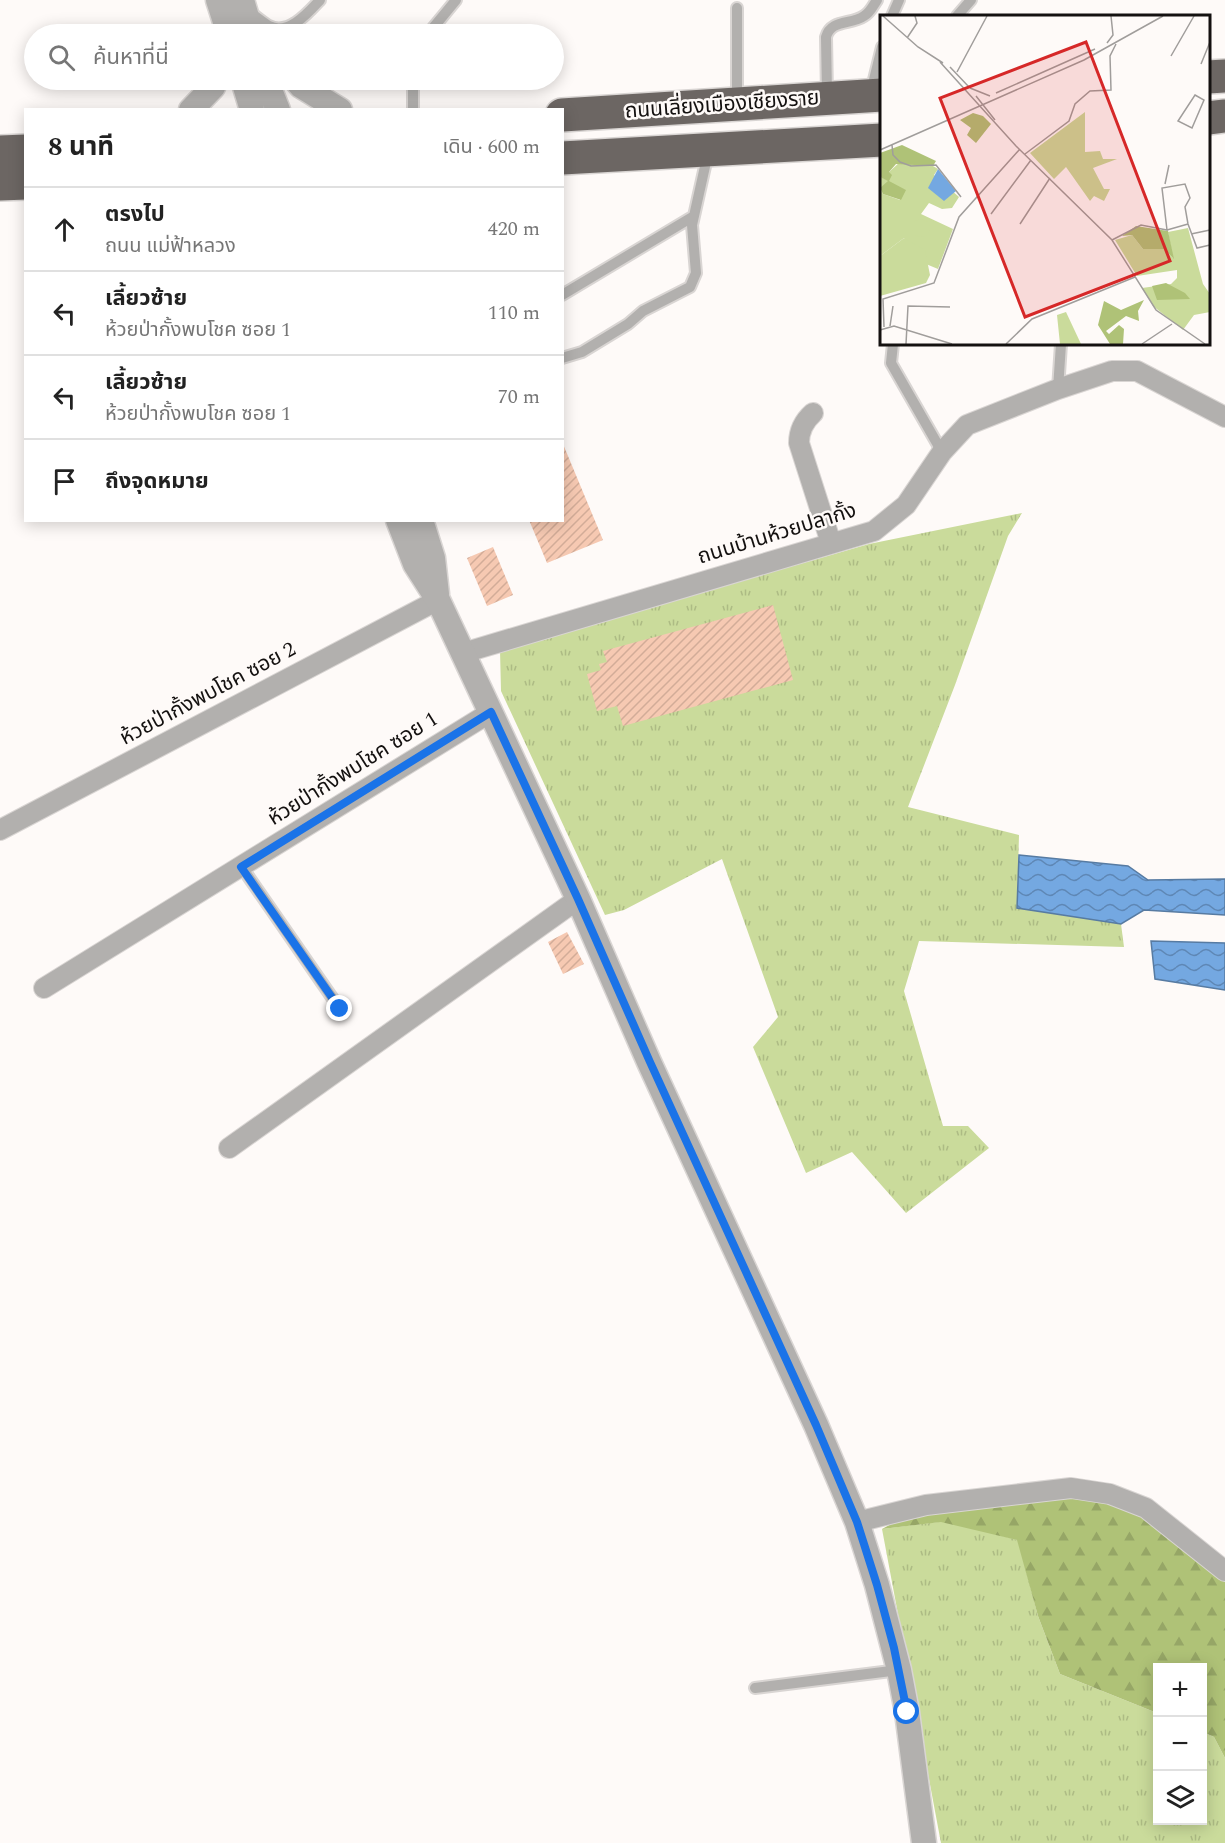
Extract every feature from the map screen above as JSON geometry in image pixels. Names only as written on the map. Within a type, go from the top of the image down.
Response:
[{"type":"highway","name":"ถนนเลี่ยงเมืองเชียงราย","points":[[564,115],[876,95]]},
{"type":"highway","points":[[1210,118],[1225,116]]},
{"type":"highway","name":"ถนนเลี่ยงเมืองเชียงราย","points":[[564,158],[880,140]]},
{"type":"highway","points":[[0,152],[24,151]]},
{"type":"highway","points":[[0,184],[24,183]]},
{"type":"street","points":[[231,16],[245,24]]},
{"type":"street","points":[[193,108],[210,90]]},
{"type":"street","points":[[246,90],[251,108]]},
{"type":"street","points":[[270,90],[277,108]]},
{"type":"street","points":[[308,90],[337,108]]},
{"type":"street","name":"ถนนบ้านห้วยปลากั้ง","points":[[464,653],[874,531],[906,505],[942,452],[967,425],[1058,389],[1112,371],[1137,371],[1225,417]]},
{"type":"street","points":[[813,412],[801,429],[799,443],[831,543]]},
{"type":"street","points":[[399,522],[415,564],[438,600],[464,653],[578,899],[816,1425],[857,1522],[877,1585],[899,1670],[912,1744],[924,1843]]},
{"type":"street","points":[[423,522],[433,558],[438,600]]},
{"type":"street","name":"ห้วยป่ากั้งพบโชค ซอย 2","points":[[0,830],[438,600]]},
{"type":"street","name":"ห้วยป่ากั้งพบโชค ซอย 1","points":[[44,988],[491,712]]},
{"type":"street","points":[[229,1148],[578,899]]},
{"type":"street","points":[[857,1522],[926,1505],[1071,1488],[1110,1494],[1146,1508],[1225,1571]]},
{"type":"lane","points":[[292,24],[305,17],[320,0]]},
{"type":"lane","points":[[436,24],[456,0]]},
{"type":"lane","points":[[827,98],[826,37],[828,29],[834,25],[863,18],[877,0]]},
{"type":"lane","points":[[892,15],[899,0]]},
{"type":"lane","points":[[958,15],[971,0]]},
{"type":"lane","points":[[737,8],[737,104]]},
{"type":"lane","points":[[231,16],[261,24]]},
{"type":"lane","points":[[876,95],[880,63]]},
{"type":"lane","points":[[413,90],[413,108]]},
{"type":"lane","points":[[564,357],[582,352],[628,324],[643,311],[690,286],[696,273],[692,234],[694,216],[709,150]]},
{"type":"lane","points":[[564,294],[694,216]]},
{"type":"lane","points":[[893,345],[891,363],[942,452]]},
{"type":"lane","points":[[1058,389],[1061,345]]},
{"type":"lane","points":[[241,867],[340,1009]]},
{"type":"lane","points":[[754,1688],[899,1670]]},
{"type":"green space","points":[[1022,513],[1008,536],[955,685],[908,807],[1019,835],[1017,908],[1121,924],[1124,947],[919,941],[904,991],[943,1126],[968,1126],[989,1148],[906,1213],[852,1152],[806,1173],[753,1047],[778,1017],[722,859],[624,910],[605,915],[501,691],[500,650],[869,544]]},
{"type":"green space","points":[[1110,1494],[1225,1571],[1225,1758],[1214,1737],[1207,1734],[1207,1663],[1153,1663],[1153,1711],[1060,1674],[1038,1616],[1017,1540],[941,1522],[882,1529],[926,1505]]},
{"type":"green space","points":[[946,1521],[1018,1540],[1038,1616],[1060,1674],[1153,1711],[1153,1825],[1207,1825],[1207,1734],[1214,1737],[1225,1758],[1225,1843],[941,1843],[882,1529]]},
{"type":"water","points":[[1019,855],[1128,866],[1148,880],[1225,879],[1225,915],[1144,910],[1121,924],[1017,908]]},
{"type":"water","points":[[1151,941],[1225,943],[1225,990],[1155,979]]},
{"type":"building","points":[[564,446],[603,540],[547,563],[530,522],[564,522]]},
{"type":"building","points":[[493,547],[513,595],[487,606],[467,558]]},
{"type":"building","points":[[773,605],[793,680],[623,726],[617,706],[597,711],[587,674],[601,670],[599,664],[607,662],[603,651]]},
{"type":"building","points":[[567,932],[584,964],[563,974],[548,942]]},
{"type":"route","points":[[340,1009],[241,867],[491,712],[816,1425],[857,1522],[894,1648],[907,1712]]}]
